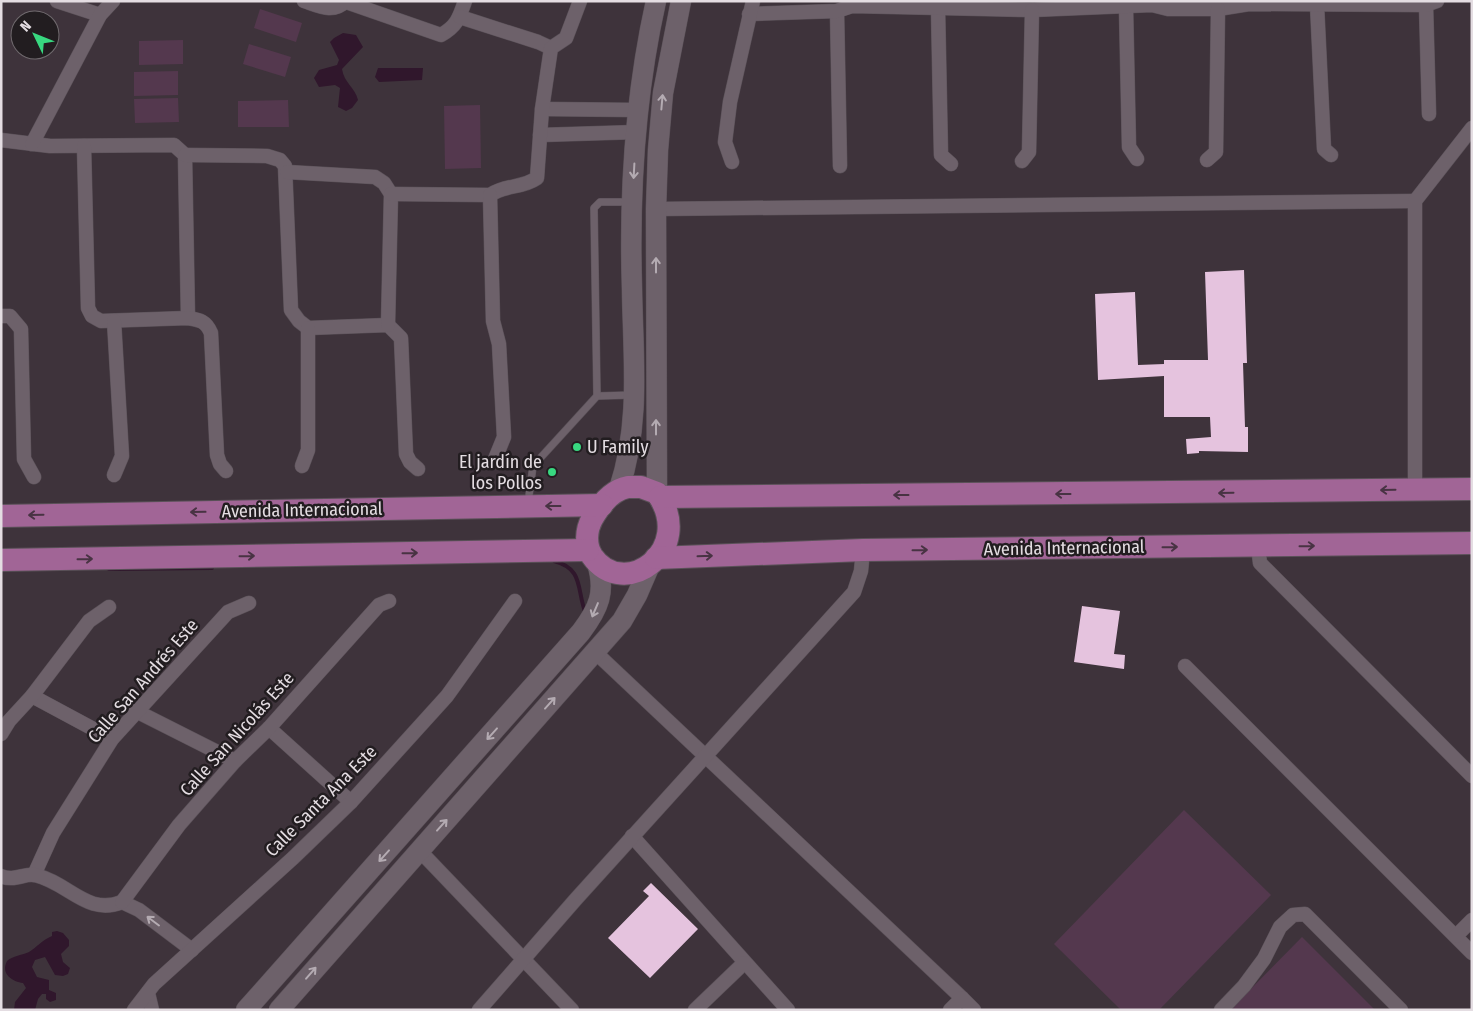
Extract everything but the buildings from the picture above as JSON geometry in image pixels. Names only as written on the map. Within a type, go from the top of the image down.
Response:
[{"type":"main road","points":[[246,1010],[595,614],[601,593],[601,576],[587,536],[590,523],[602,505],[619,489],[626,469],[634,417],[633,202],[639,110],[648,40],[656,1]]},
{"type":"main road","points":[[279,1010],[622,621],[653,562],[667,541],[669,515],[658,495],[656,209],[658,150],[666,77],[681,1]]},
{"type":"main road","points":[[648,40],[658,38],[665,44],[662,61],[666,77]]},
{"type":"main road","points":[[635,354],[656,353]]},
{"type":"main road","points":[[619,489],[641,487],[658,495],[1472,489]]},
{"type":"main road","name":"Avenida Internacional","points":[[1,516],[602,505]]},
{"type":"main road","name":"Avenida Internacional","points":[[653,562],[863,550],[1472,543]]},
{"type":"main road","points":[[1,560],[593,556],[608,570],[618,573],[632,573],[653,562]]},
{"type":"main road","points":[[276,977],[293,994]]},
{"type":"street","points":[[57,1],[100,15]]},
{"type":"street","points":[[32,144],[100,15],[113,1]]},
{"type":"street","points":[[304,1],[327,9],[337,8],[346,2],[441,35],[452,29],[460,16],[464,1]]},
{"type":"street","points":[[391,194],[490,195],[500,188],[526,185],[537,178],[542,110],[551,48],[566,38],[580,1]]},
{"type":"street","points":[[732,162],[725,142],[730,102],[751,7],[837,11],[852,4],[938,8],[954,5],[1032,10],[1051,5],[1126,7],[1152,3],[1168,10],[1218,9],[1249,3],[1317,5],[1347,2],[1432,3],[1429,114]]},
{"type":"street","points":[[1317,5],[1324,149],[1331,155]]},
{"type":"street","points":[[1126,7],[1130,147],[1137,159]]},
{"type":"street","points":[[938,8],[941,155],[951,164]]},
{"type":"street","points":[[1207,160],[1216,152],[1218,9]]},
{"type":"street","points":[[1022,162],[1029,152],[1032,10]]},
{"type":"street","points":[[837,11],[840,166]]},
{"type":"street","points":[[460,16],[551,48]]},
{"type":"street","points":[[542,110],[639,110]]},
{"type":"street","points":[[1415,490],[1416,201],[1472,128]]},
{"type":"street","points":[[540,135],[637,132]]},
{"type":"street","points":[[1,140],[32,144],[84,146],[174,145],[185,155],[267,156],[280,160],[287,172],[291,310],[299,321],[308,328],[388,325]]},
{"type":"street","points":[[84,146],[88,308],[92,316],[101,321],[188,318],[202,320],[211,333],[217,454],[220,464],[226,472]]},
{"type":"street","points":[[185,155],[188,318]]},
{"type":"street","points":[[287,172],[375,178],[384,183],[391,194],[388,325],[401,338],[406,454],[410,462],[418,469]]},
{"type":"street","points":[[490,195],[493,321],[498,344],[504,437],[495,459]]},
{"type":"street","points":[[656,209],[1416,201]]},
{"type":"street","points":[[1,316],[10,316],[21,329],[24,459],[34,477]]},
{"type":"street","points":[[114,321],[122,456],[114,475]]},
{"type":"street","points":[[302,466],[308,450],[308,328]]},
{"type":"street","points":[[1258,546],[1260,563],[1472,776]]},
{"type":"street","points":[[480,1010],[632,836],[854,592],[861,571],[863,550]]},
{"type":"street","name":"Calle San Nicolás Este","points":[[122,902],[179,825],[235,761],[269,728],[379,605],[389,601]]},
{"type":"street","name":"Calle Santa Ana Este","points":[[134,1010],[154,984],[351,802],[447,696],[515,601]]},
{"type":"street","name":"Calle San Andrés Este","points":[[34,875],[53,833],[112,739],[228,612],[249,603]]},
{"type":"street","points":[[1,734],[5,719],[32,696],[89,620],[109,607]]},
{"type":"street","points":[[596,652],[974,1010]]},
{"type":"street","points":[[1185,666],[1472,953]]},
{"type":"street","points":[[32,696],[112,739]]},
{"type":"street","points":[[136,712],[235,761]]},
{"type":"street","points":[[269,728],[351,802]]},
{"type":"street","points":[[632,836],[788,1010]]},
{"type":"street","points":[[419,850],[572,1010]]},
{"type":"street","points":[[1,876],[18,879],[34,875],[58,884],[95,905],[108,907],[122,902],[139,910],[192,950]]},
{"type":"street","points":[[1221,1010],[1244,986],[1264,959],[1280,927],[1293,915],[1305,914],[1401,1010]]},
{"type":"street","points":[[1456,936],[1472,920]]},
{"type":"street","points":[[695,1010],[744,963]]},
{"type":"street","points":[[148,993],[152,1010]]},
{"type":"street","points":[[950,1010],[962,998]]},
{"type":"lane","points":[[528,506],[533,466],[597,396],[594,208],[600,202],[633,202]]},
{"type":"lane","points":[[597,396],[634,395]]},
{"type":"shaded area","points":[[260,9],[302,23],[296,42],[254,28]]},
{"type":"shaded area","points":[[343,33],[356,35],[363,47],[342,69],[358,100],[352,108],[346,111],[338,107],[340,88],[335,85],[319,87],[314,78],[319,70],[337,65],[339,60],[330,42]]},
{"type":"shaded area","points":[[183,40],[183,64],[139,65],[139,41]]},
{"type":"shaded area","points":[[249,44],[291,57],[285,77],[243,64]]},
{"type":"shaded area","points":[[378,68],[423,68],[422,80],[379,82],[375,77]]},
{"type":"shaded area","points":[[178,71],[178,95],[134,96],[134,72]]},
{"type":"shaded area","points":[[178,98],[179,122],[135,123],[134,99]]},
{"type":"shaded area","points":[[288,100],[289,127],[238,127],[238,101]]},
{"type":"shaded area","points":[[480,105],[481,168],[445,169],[444,106]]},
{"type":"shaded area","points":[[1184,810],[1271,895],[1159,1010],[1121,1010],[1054,944]]},
{"type":"shaded area","points":[[52,932],[63,933],[69,940],[69,946],[61,954],[63,962],[70,968],[68,974],[63,976],[55,975],[45,957],[35,960],[32,967],[37,977],[49,980],[49,990],[56,993],[56,1000],[50,1002],[46,999],[46,994],[42,994],[38,999],[35,1010],[14,1010],[15,1002],[26,988],[23,983],[15,981],[6,973],[5,966],[7,961],[29,952],[45,939],[52,936]]},
{"type":"shaded area","points":[[1302,937],[1375,1010],[1230,1010]]},
{"type":"waterway","points":[[554,561],[571,569],[575,575],[586,614]]},
{"type":"waterway","points":[[109,569],[212,568]]},
{"type":"place","name":"U Family","points":[[577,447]]},
{"type":"place","name":"El jardín de los Pollos","points":[[552,472]]}]
